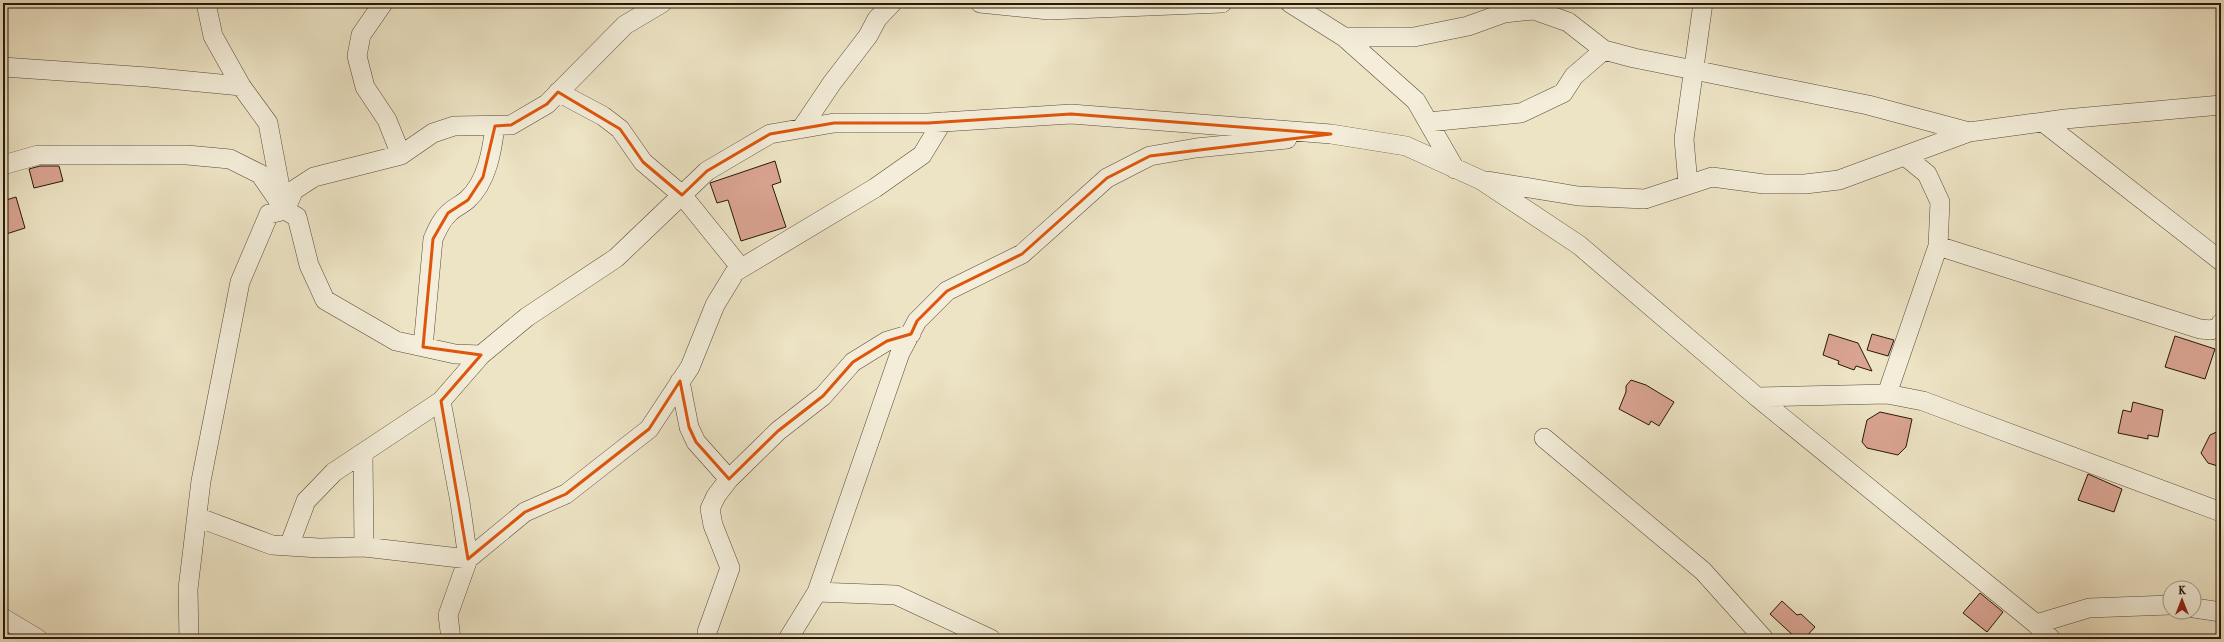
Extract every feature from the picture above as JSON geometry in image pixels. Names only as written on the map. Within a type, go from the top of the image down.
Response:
[{"type":"street","points":[[206,3],[213,36],[241,86],[268,123],[285,210]]},
{"type":"street","points":[[383,3],[361,35],[357,56],[365,87],[387,120],[401,155]]},
{"type":"street","points":[[285,210],[294,190],[314,177],[401,155],[433,133],[454,126],[510,125],[547,104],[625,24],[662,3]]},
{"type":"street","points":[[801,129],[832,83],[868,36],[877,19],[892,3]]},
{"type":"street","points":[[980,3],[1049,10],[1222,3]]},
{"type":"street","points":[[1290,3],[1344,37],[1416,101],[1455,168]]},
{"type":"street","points":[[1688,184],[1684,139],[1695,70],[1703,3]]},
{"type":"street","points":[[1344,37],[1414,37],[1468,26],[1504,13],[1534,10],[1568,22],[1604,50],[1868,105],[1969,132]]},
{"type":"street","points":[[1428,122],[1521,113],[1563,93],[1574,76],[1604,50]]},
{"type":"street","points":[[3,67],[148,77],[241,86]]},
{"type":"street","points":[[558,92],[603,116],[620,129],[643,162],[682,195],[741,268]]},
{"type":"street","points":[[1481,180],[1578,196],[1645,199],[1712,177],[1764,184],[1805,184],[1839,180],[1969,132],[2043,122],[2221,105]]},
{"type":"street","points":[[289,546],[306,501],[334,472],[441,402],[481,355],[527,317],[616,258],[707,171],[770,134],[834,123],[942,122],[1071,114],[1331,134],[1406,146],[1481,180],[1579,245],[1757,397],[2036,624],[2050,639]]},
{"type":"street","points":[[196,517],[272,545],[319,548],[364,547],[468,559],[526,512],[566,494],[649,429],[690,367],[715,305],[735,272],[875,188],[922,155],[942,122]]},
{"type":"street","points":[[2043,122],[2221,261]]},
{"type":"street","points":[[423,347],[433,239],[439,224],[448,213],[468,200],[484,177],[492,150],[495,126]]},
{"type":"street","points":[[788,639],[817,592],[900,353],[917,321],[948,291],[1022,254],[1107,178],[1150,156],[1196,148],[1331,134]]},
{"type":"street","points":[[3,165],[38,155],[187,155],[230,159],[260,174],[285,210],[297,217],[308,265],[325,300],[396,341],[455,354],[481,355]]},
{"type":"street","points":[[1888,394],[1938,246],[1940,202],[1927,174],[1905,156]]},
{"type":"street","points":[[189,639],[188,589],[202,474],[240,282],[269,214],[285,210]]},
{"type":"street","points":[[1938,246],[2200,329],[2211,330],[2220,327],[2221,323]]},
{"type":"street","points":[[703,638],[707,632],[730,568],[713,525],[710,509],[716,496],[729,479],[778,432],[823,396],[853,362],[887,341],[910,334]]},
{"type":"street","points":[[680,382],[688,427],[696,442],[729,479]]},
{"type":"street","points":[[1757,397],[1888,394],[1923,402],[2221,512]]},
{"type":"street","points":[[441,402],[460,502],[468,559],[448,615],[451,639]]},
{"type":"street","points":[[1544,438],[1703,571],[1764,639]]},
{"type":"street","points":[[363,453],[364,547]]},
{"type":"street","points":[[817,592],[896,595],[991,639]]},
{"type":"street","points":[[2036,624],[2089,608],[2162,605]]},
{"type":"street","points":[[2202,609],[2221,612]]},
{"type":"street","points":[[3,618],[38,639]]},
{"type":"highlighted area","points":[[558,92],[620,129],[643,162],[682,195],[707,171],[770,134],[834,123],[928,123],[1071,114],[1331,134],[1150,156],[1107,178],[1022,254],[947,291],[917,321],[911,334],[887,341],[853,362],[823,396],[778,431],[729,479],[696,442],[689,427],[680,381],[649,429],[566,494],[525,512],[468,559],[441,401],[481,355],[423,347],[433,239],[448,213],[468,200],[483,177],[495,126],[511,125],[547,104]]},
{"type":"building","points":[[775,161],[781,182],[772,185],[786,227],[741,241],[728,200],[717,203],[710,183]]},
{"type":"building","points":[[40,166],[59,166],[63,181],[34,188],[29,169]]},
{"type":"building","points":[[16,197],[25,228],[3,235],[3,201]]},
{"type":"building","points":[[1829,334],[1858,343],[1872,371],[1856,366],[1854,370],[1838,364],[1839,361],[1823,355]]},
{"type":"building","points":[[1872,334],[1894,340],[1888,356],[1867,350]]},
{"type":"building","points":[[2175,336],[2215,349],[2205,379],[2165,367]]},
{"type":"building","points":[[1631,380],[1646,385],[1674,402],[1659,426],[1651,421],[1649,425],[1619,409],[1626,392],[1626,386]]},
{"type":"building","points":[[2133,402],[2163,410],[2158,437],[2148,435],[2148,439],[2118,433],[2123,410],[2131,412]]},
{"type":"building","points":[[1880,412],[1912,419],[1906,447],[1898,455],[1867,448],[1862,442],[1867,420]]},
{"type":"building","points":[[2221,430],[2221,467],[2208,463],[2201,453],[2210,435]]},
{"type":"building","points":[[2088,474],[2122,489],[2114,512],[2078,500]]},
{"type":"building","points":[[1980,593],[2003,612],[1987,632],[1963,613]]},
{"type":"building","points":[[1782,601],[1797,615],[1801,614],[1815,627],[1804,639],[1797,639],[1770,614]]}]
